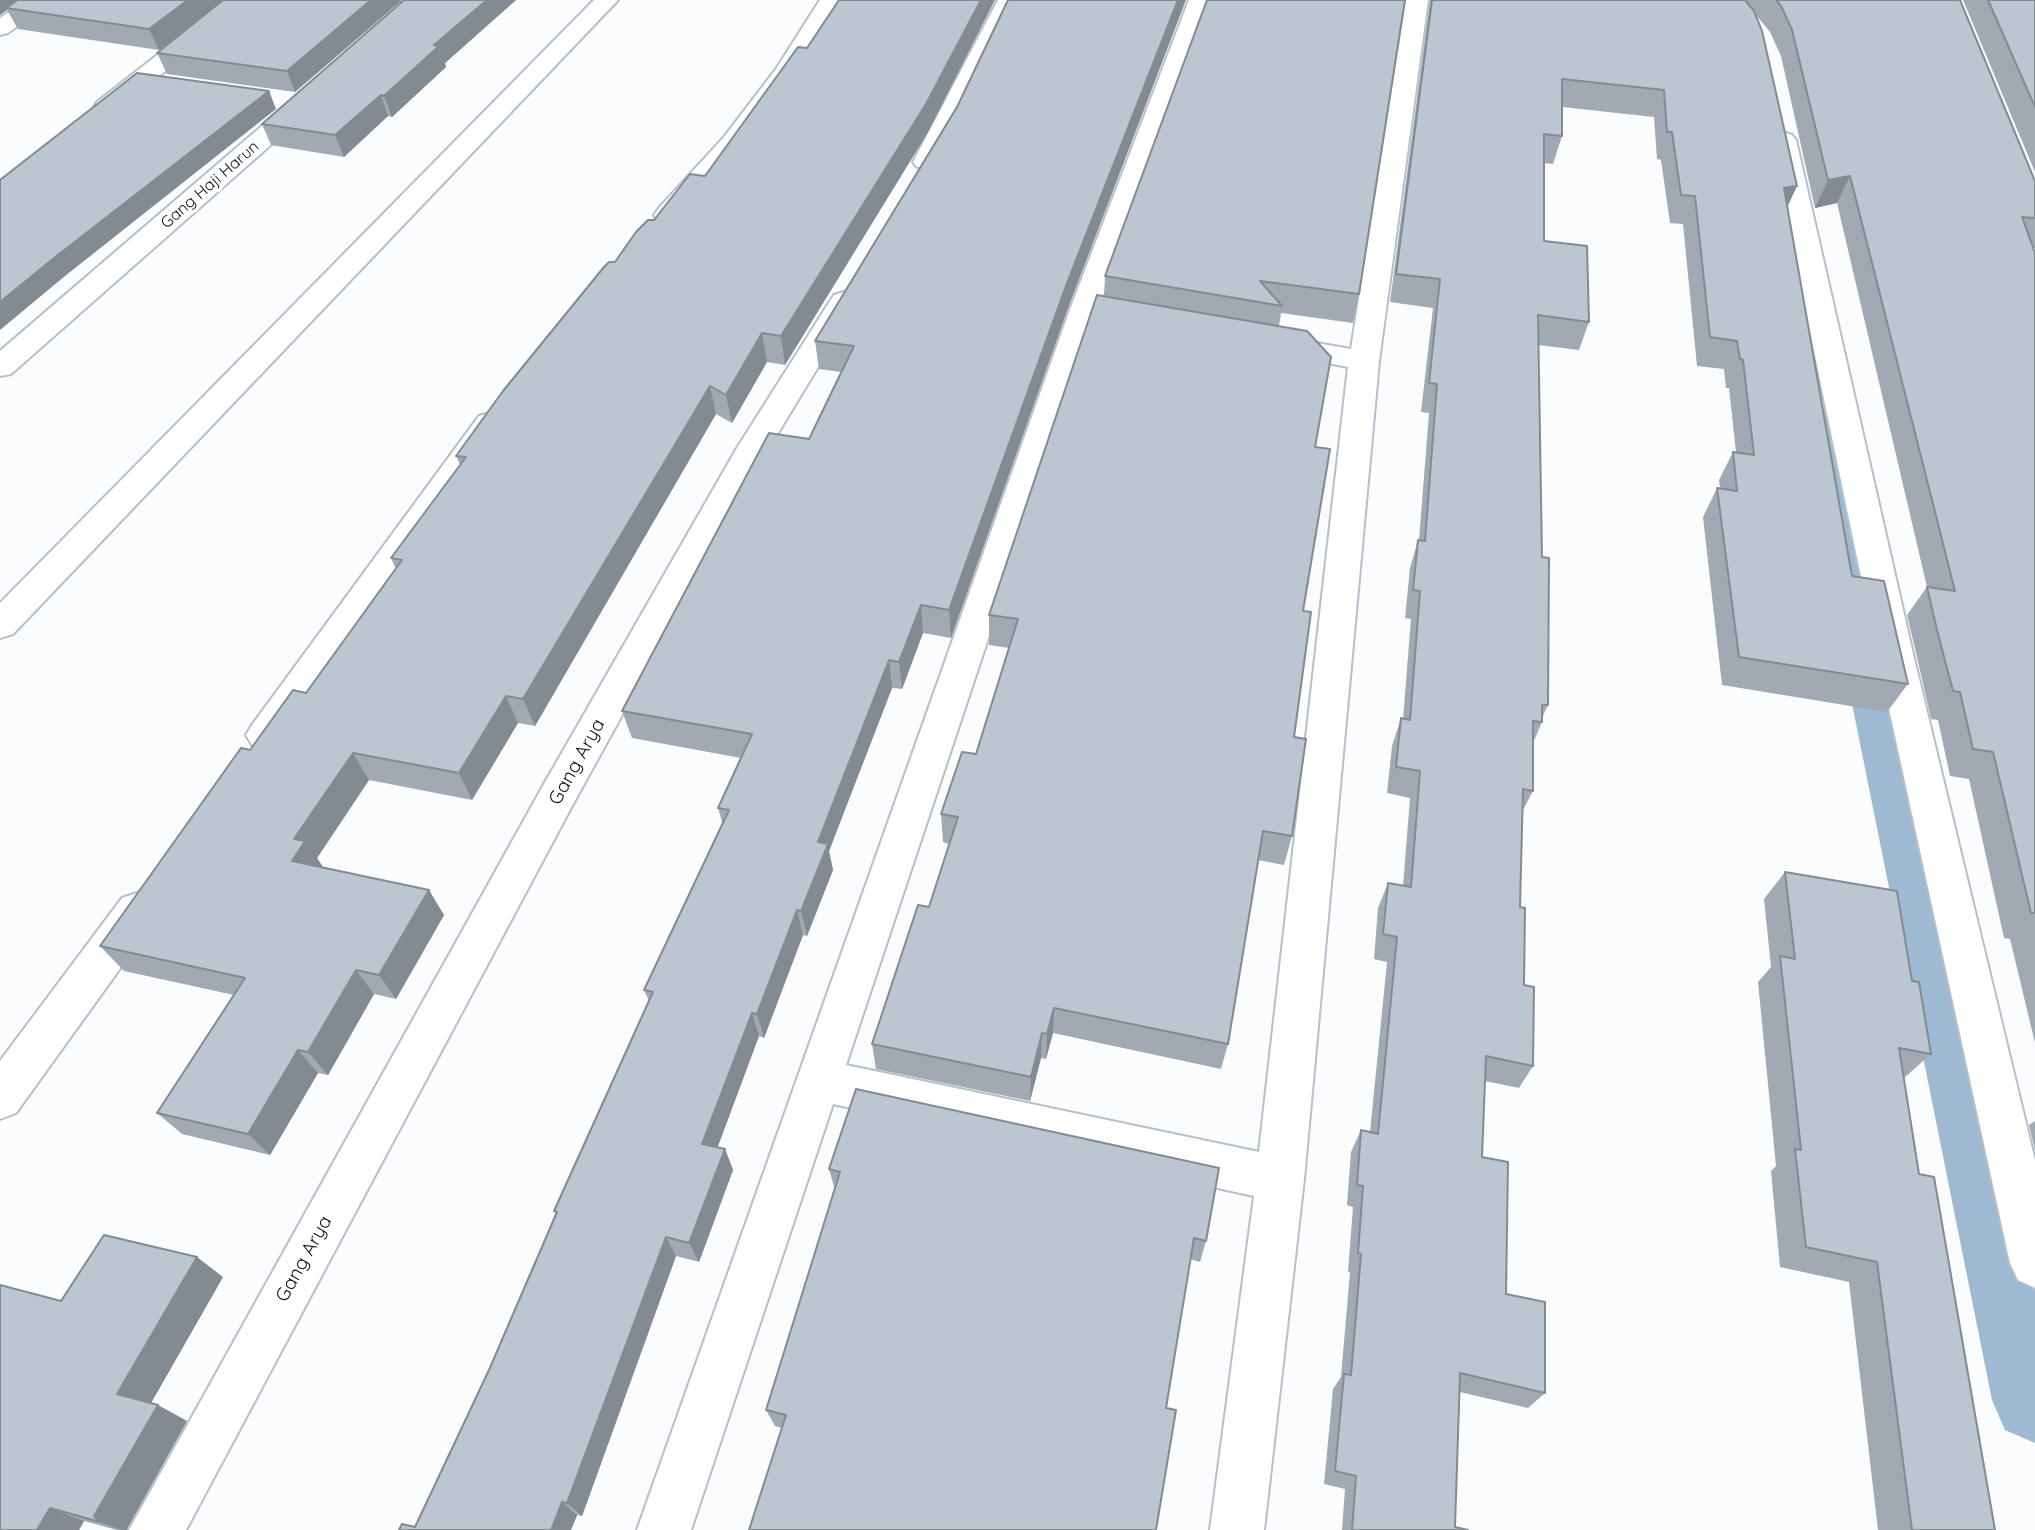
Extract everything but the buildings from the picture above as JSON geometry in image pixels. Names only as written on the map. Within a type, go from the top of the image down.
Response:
[{"type":"street","points":[[0,28],[42,0]]},
{"type":"street","points":[[87,122],[242,0]]},
{"type":"street","points":[[649,235],[733,142],[786,72],[831,0]]},
{"type":"street","points":[[910,191],[943,133],[1009,0]]},
{"type":"street","points":[[664,1530],[819,1080],[1097,314],[1200,0]]},
{"type":"street","points":[[1237,1530],[1280,1180],[1364,360],[1417,0]]},
{"type":"street","points":[[0,625],[605,2]]},
{"type":"street","points":[[141,80],[168,84]]},
{"type":"street","name":"Gang Haji Harun","points":[[0,368],[313,94],[276,99]]},
{"type":"street","points":[[1777,113],[1896,658],[2035,1263]]},
{"type":"street","name":"Gang Arya","points":[[156,1530],[558,795],[746,460],[862,271]]},
{"type":"street","points":[[1244,340],[1364,360]]},
{"type":"street","points":[[244,764],[512,396]]},
{"type":"street","points":[[0,1098],[155,887]]},
{"type":"street","points":[[819,1080],[1280,1180]]},
{"type":"waterway","points":[[1822,425],[2035,1400]]}]
